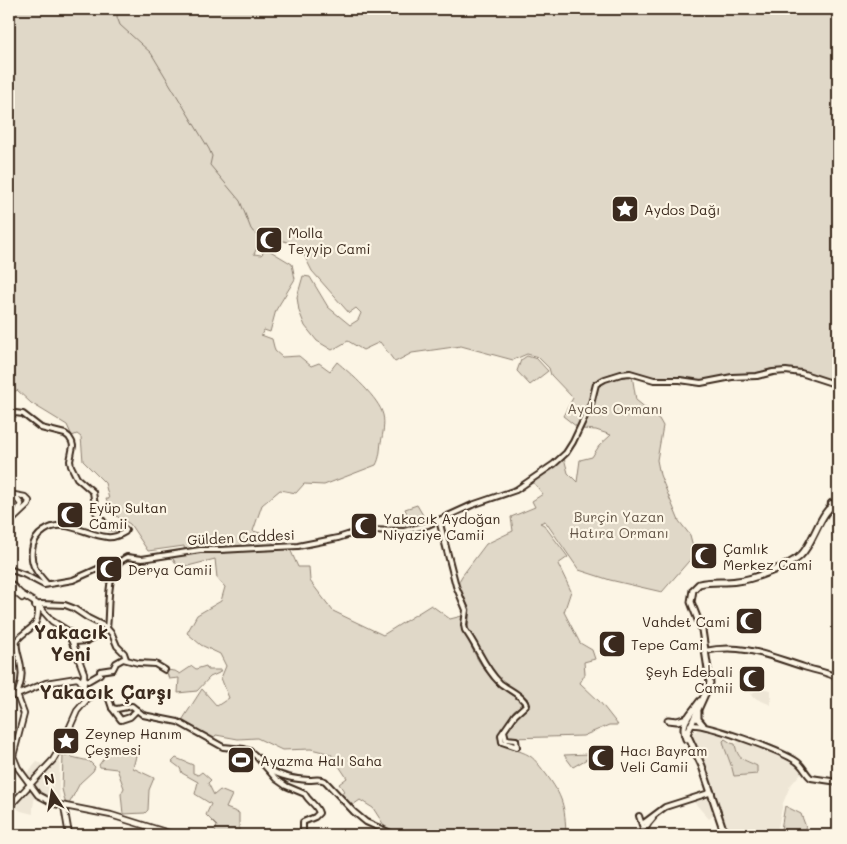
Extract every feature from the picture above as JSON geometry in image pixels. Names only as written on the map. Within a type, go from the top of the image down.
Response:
[{"type":"main road","points":[[9,495],[24,501],[18,512],[9,522]]},
{"type":"main road","points":[[710,794],[702,766],[688,739],[687,732],[688,722],[699,708],[710,684],[700,628],[689,604],[690,592],[696,584],[740,581],[793,562],[805,551],[829,508],[835,503]]},
{"type":"main road","points":[[9,582],[52,621],[68,631],[81,676],[80,680],[89,695],[85,703],[77,711],[56,755],[9,807]]},
{"type":"main road","points":[[9,587],[9,596],[18,596]]},
{"type":"main road","points":[[9,587],[18,596],[37,606],[52,624],[67,634],[81,676]]},
{"type":"main road","points":[[683,734],[708,683],[705,651]]},
{"type":"main road","points":[[81,676],[46,683],[17,695],[24,714],[13,756],[18,768],[38,795],[51,802],[111,815],[175,835]]},
{"type":"main road","points":[[699,708],[698,718],[703,725]]},
{"type":"main road","points":[[668,720],[677,720],[688,722],[677,722],[668,720]]},
{"type":"main road","points":[[677,722],[680,724],[683,734],[698,762],[724,835]]},
{"type":"main road","points":[[64,806],[69,835]]},
{"type":"street","name":"Gülden Caddesi","points":[[47,584],[73,580],[102,567],[118,564],[130,557],[142,559],[192,550],[298,546],[338,538],[363,530],[404,532],[424,527],[467,507],[522,487],[564,456],[591,404],[595,386],[604,379],[620,374],[630,373],[654,380],[705,382],[732,375],[762,374],[774,370],[790,370],[838,384]]},
{"type":"street","points":[[9,414],[23,414],[41,428],[65,434],[69,437],[72,442],[70,466],[77,478],[93,492],[96,512],[106,526],[122,527],[126,530],[122,534],[109,537],[71,527],[60,526],[46,529],[38,535],[33,543],[32,562],[34,569],[47,584]]},
{"type":"street","points":[[835,503],[838,511]]},
{"type":"street","points":[[439,520],[456,586],[466,610],[465,630],[488,669],[509,691],[526,702],[524,708],[515,715],[501,736],[501,740],[510,746],[517,747],[514,740]]},
{"type":"street","points":[[72,643],[87,641],[98,636],[107,628],[109,588],[118,564]]},
{"type":"street","points":[[9,569],[25,575],[41,585],[47,584]]},
{"type":"street","points":[[9,697],[17,695],[20,685],[22,668],[16,649],[17,640],[31,630],[37,619],[37,606],[70,606],[107,628],[117,646],[124,652],[126,659]]},
{"type":"street","points":[[37,619],[44,616]]},
{"type":"street","points":[[705,651],[726,648],[755,651],[829,673],[838,678]]},
{"type":"street","points":[[81,676],[87,682],[99,675],[100,671],[113,668],[120,660],[126,659],[138,663],[155,664],[165,670]]},
{"type":"street","points":[[20,685],[25,691]]},
{"type":"street","points":[[106,690],[112,708],[121,720],[130,717],[138,710]]},
{"type":"street","points":[[112,708],[132,706],[146,716],[178,722],[222,748],[250,751],[280,782],[305,794],[318,810],[319,813],[315,817],[303,822],[303,835]]},
{"type":"street","points":[[688,722],[752,740],[796,759],[811,778],[838,781]]},
{"type":"street","points":[[688,722],[729,734],[796,759]]},
{"type":"street","points":[[504,731],[506,739],[514,740]]},
{"type":"street","points":[[510,746],[510,742],[514,740]]},
{"type":"street","points":[[265,766],[280,776],[310,780],[321,779],[325,781],[366,822],[395,835]]},
{"type":"street","points":[[643,835],[645,824],[665,807],[710,794]]},
{"type":"shaded area","points":[[760,688],[771,690],[771,705],[751,694]]},
{"type":"shaded area","points":[[701,728],[717,732],[731,743],[735,744],[740,740],[800,766],[801,773],[790,786],[783,803],[777,832],[763,831],[726,835],[689,735]]},
{"type":"shaded area","points":[[60,755],[59,789],[61,804],[42,795],[34,785]]},
{"type":"shaded area","points":[[37,762],[46,765],[30,781],[25,775]]},
{"type":"shaded area","points":[[31,786],[35,796],[33,814],[21,811],[12,805]]},
{"type":"shaded area","points":[[708,798],[714,815],[709,819],[694,802]]},
{"type":"green space","name":"Aydos Ormanı","points":[[9,9],[838,9],[838,383],[807,372],[789,369],[770,369],[756,373],[734,374],[701,380],[680,377],[655,378],[631,370],[610,374],[598,380],[593,387],[590,402],[577,427],[563,416],[573,398],[551,375],[549,368],[538,357],[527,354],[513,360],[461,346],[412,353],[395,362],[380,342],[363,350],[348,341],[332,350],[317,341],[305,326],[299,311],[297,297],[303,276],[310,277],[328,307],[350,325],[358,320],[361,313],[356,308],[349,313],[312,271],[297,245],[271,237],[262,232],[260,233],[258,246],[254,254],[261,255],[267,249],[292,264],[295,279],[276,310],[270,332],[264,330],[261,335],[272,339],[275,351],[282,357],[299,356],[311,366],[319,363],[330,371],[337,362],[376,401],[383,415],[384,425],[376,465],[324,485],[304,484],[296,493],[280,490],[262,505],[253,531],[271,536],[274,546],[290,549],[298,567],[309,567],[310,581],[333,611],[383,635],[431,605],[450,619],[462,616],[469,641],[482,666],[496,683],[521,701],[522,705],[514,710],[497,737],[503,744],[532,758],[552,782],[562,802],[566,835],[396,835],[387,830],[373,808],[360,800],[350,807],[340,794],[344,791],[339,784],[347,778],[331,754],[311,749],[282,750],[257,738],[238,739],[216,735],[212,740],[181,722],[202,689],[217,706],[229,698],[221,678],[226,666],[220,654],[201,645],[187,633],[197,615],[221,601],[225,587],[217,578],[215,559],[188,566],[177,565],[171,556],[185,553],[184,546],[148,551],[130,524],[111,513],[106,499],[109,499],[105,483],[83,461],[81,437],[77,434],[72,436],[67,425],[31,403],[17,390],[9,396]]},
{"type":"green space","points":[[527,356],[537,359],[548,371],[530,385],[517,371],[521,360]]},
{"type":"green space","name":"Burçin Yazan Hatıra Ormanı","points":[[626,374],[632,375],[636,400],[659,419],[663,426],[657,460],[660,475],[679,521],[690,535],[695,554],[662,592],[610,580],[579,570],[545,521],[540,523],[544,525],[568,557],[558,564],[571,591],[564,612],[580,643],[592,650],[595,659],[584,662],[585,674],[580,683],[600,702],[618,725],[609,725],[583,736],[510,738],[505,733],[517,715],[527,707],[528,699],[503,682],[484,659],[468,629],[470,609],[457,585],[486,544],[513,531],[511,517],[535,507],[532,501],[543,494],[532,481],[564,458],[568,473],[577,482],[580,460],[592,457],[599,446],[611,435],[596,430],[582,429],[593,406],[597,389],[601,383]]},
{"type":"green space","points":[[417,505],[424,517],[425,525],[407,530],[405,523],[407,514],[405,509]]},
{"type":"green space","points":[[192,666],[196,669],[206,666],[208,670],[221,670],[210,677],[197,691],[178,693],[179,678],[169,679],[166,670],[175,671],[180,674]]},
{"type":"green space","points":[[725,739],[735,744],[738,754],[742,759],[757,766],[757,774],[734,776],[723,741]]},
{"type":"green space","points":[[112,747],[125,750],[136,756],[133,768],[154,778],[149,790],[148,810],[145,813],[123,814],[121,794],[124,788],[117,769],[100,767],[99,765]]},
{"type":"green space","name":"Ayazma Halı Saha","points":[[243,752],[251,762],[241,770],[232,758]]},
{"type":"green space","points":[[590,754],[592,756],[573,767],[564,755]]},
{"type":"green space","points":[[63,755],[89,761],[95,767],[80,783],[68,806],[66,805],[62,789]]},
{"type":"green space","points":[[176,758],[193,765],[193,773],[198,775],[202,772],[211,780],[208,783],[214,795],[220,790],[232,795],[226,808],[239,813],[239,835],[214,835],[217,826],[206,815],[211,804],[195,794],[198,782],[182,773],[180,768],[172,762]]},
{"type":"green space","points":[[785,806],[801,814],[809,835],[780,835]]},
{"type":"waterway","points":[[118,9],[117,17],[120,25],[151,53],[209,149],[212,156],[210,165],[240,201],[251,229],[256,235]]},
{"type":"place","name":"Aydos Dağı","points":[[625,209]]},
{"type":"place","name":"Molla Teyyip Cami","points":[[269,240]]},
{"type":"place","name":"Eyüp Sultan Camii","points":[[70,515]]},
{"type":"place","name":"Yakacık Aydoğan Niyaziye Camii","points":[[364,526]]},
{"type":"place","name":"Çamlık Merkez Cami","points":[[704,556]]},
{"type":"place","name":"Derya Camii","points":[[109,569]]},
{"type":"place","name":"Vahdet Cami","points":[[749,621]]},
{"type":"place","name":"Tepe Cami","points":[[612,644]]},
{"type":"place","name":"Şeyh Edebali Camii","points":[[752,679]]},
{"type":"place","name":"Zeynep Hanım Çeşmesi","points":[[66,741]]},
{"type":"place","name":"Hacı Bayram Veli Camii","points":[[601,758]]},
{"type":"place","name":"Ayazma Halı Saha","points":[[241,760]]},
{"type":"district","name":"Yakacık Yeni","points":[[71,642]]},
{"type":"district","name":"Yakacık Çarşı","points":[[106,691]]}]
